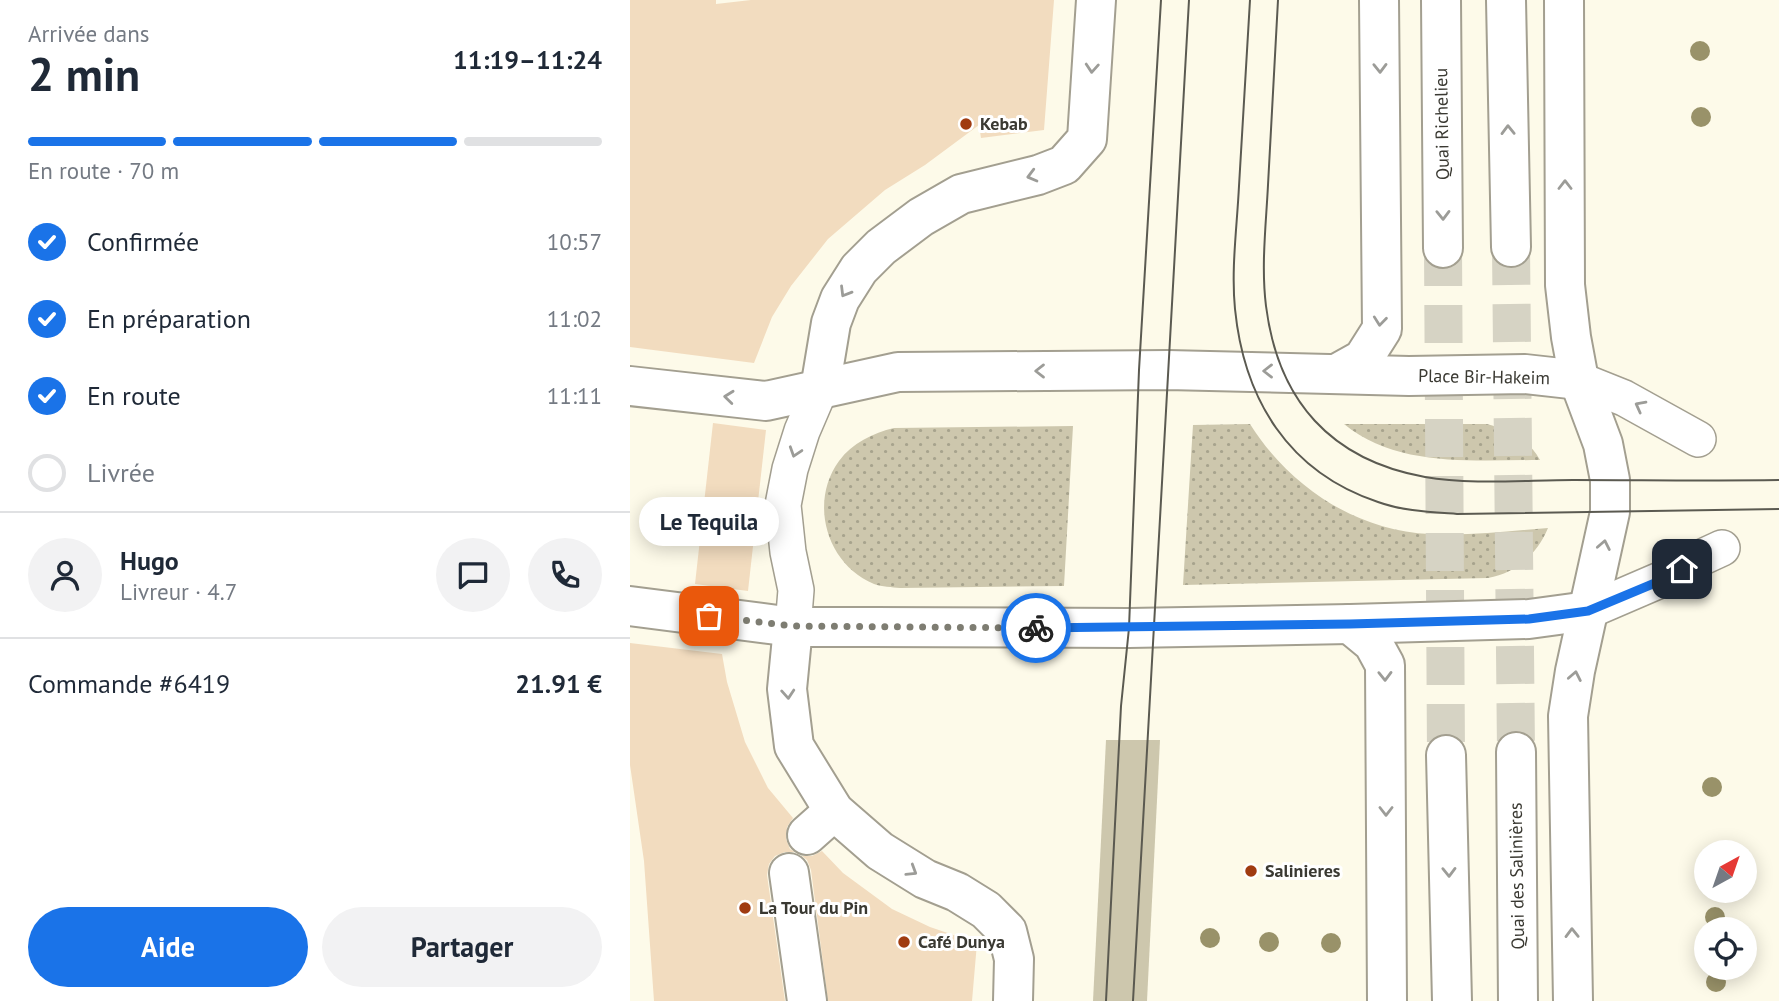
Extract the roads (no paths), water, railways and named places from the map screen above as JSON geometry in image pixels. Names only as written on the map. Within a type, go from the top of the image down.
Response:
[{"type":"main road","points":[[820,389],[831,323],[840,299],[859,269],[881,247],[920,217],[961,194],[1038,175],[1064,165],[1087,139],[1096,0]]},
{"type":"main road","points":[[1336,374],[1363,359],[1382,329],[1379,0]]},
{"type":"main road","name":"Quai Richelieu","points":[[1441,0],[1443,248]]},
{"type":"main road","points":[[1506,0],[1511,247]]},
{"type":"main road","points":[[1564,0],[1565,285],[1579,380],[1603,444],[1610,480],[1610,512],[1568,716],[1573,1001]]},
{"type":"main road","name":"Place Bir-Hakeim","points":[[630,386],[766,401],[898,372],[1158,370],[1409,376],[1525,374],[1579,380]]},
{"type":"main road","points":[[630,606],[793,626],[1129,628],[1529,619],[1588,611]]},
{"type":"main road","points":[[1350,624],[1373,643],[1385,665],[1387,1001]]},
{"type":"main road","points":[[793,626],[787,689],[794,746],[820,823],[880,851],[925,879],[957,892],[986,910],[1007,931],[1014,959],[1013,1001]]},
{"type":"main road","name":"Quai des Salinières","points":[[1516,752],[1518,1001]]},
{"type":"main road","points":[[1446,755],[1452,1001]]},
{"type":"main road","points":[[789,873],[807,1001]]},
{"type":"lane","points":[[1579,380],[1624,398],[1698,439]]},
{"type":"lane","points":[[793,626],[796,590],[788,552],[783,505],[790,469],[802,431],[820,389]]},
{"type":"lane","points":[[1588,611],[1667,578],[1696,559],[1722,548]]},
{"type":"tunnel","points":[[1511,247],[1516,752]]},
{"type":"tunnel","points":[[1443,248],[1446,755]]},
{"type":"tram line","points":[[1106,1001],[1121,706],[1129,628],[1139,370],[1161,0]]},
{"type":"tram line","points":[[1133,1001],[1189,0]]},
{"type":"tram line","points":[[1250,0],[1234,263],[1235,309],[1248,373],[1260,402],[1276,428],[1296,451],[1319,472],[1346,489],[1387,505],[1417,511],[1457,514],[1779,509]]},
{"type":"tram line","points":[[1278,0],[1264,246],[1266,306],[1272,340],[1283,370],[1297,397],[1315,421],[1362,456],[1392,469],[1425,477],[1499,482],[1779,480]]},
{"type":"place","name":"Kebab","points":[[966,124]]},
{"type":"place","name":"Le Tequila","points":[[709,616]]},
{"type":"place","name":"Salinieres","points":[[1251,871]]},
{"type":"place","name":"La Tour du Pin","points":[[745,908]]},
{"type":"place","name":"Café Dunya","points":[[904,942]]}]
